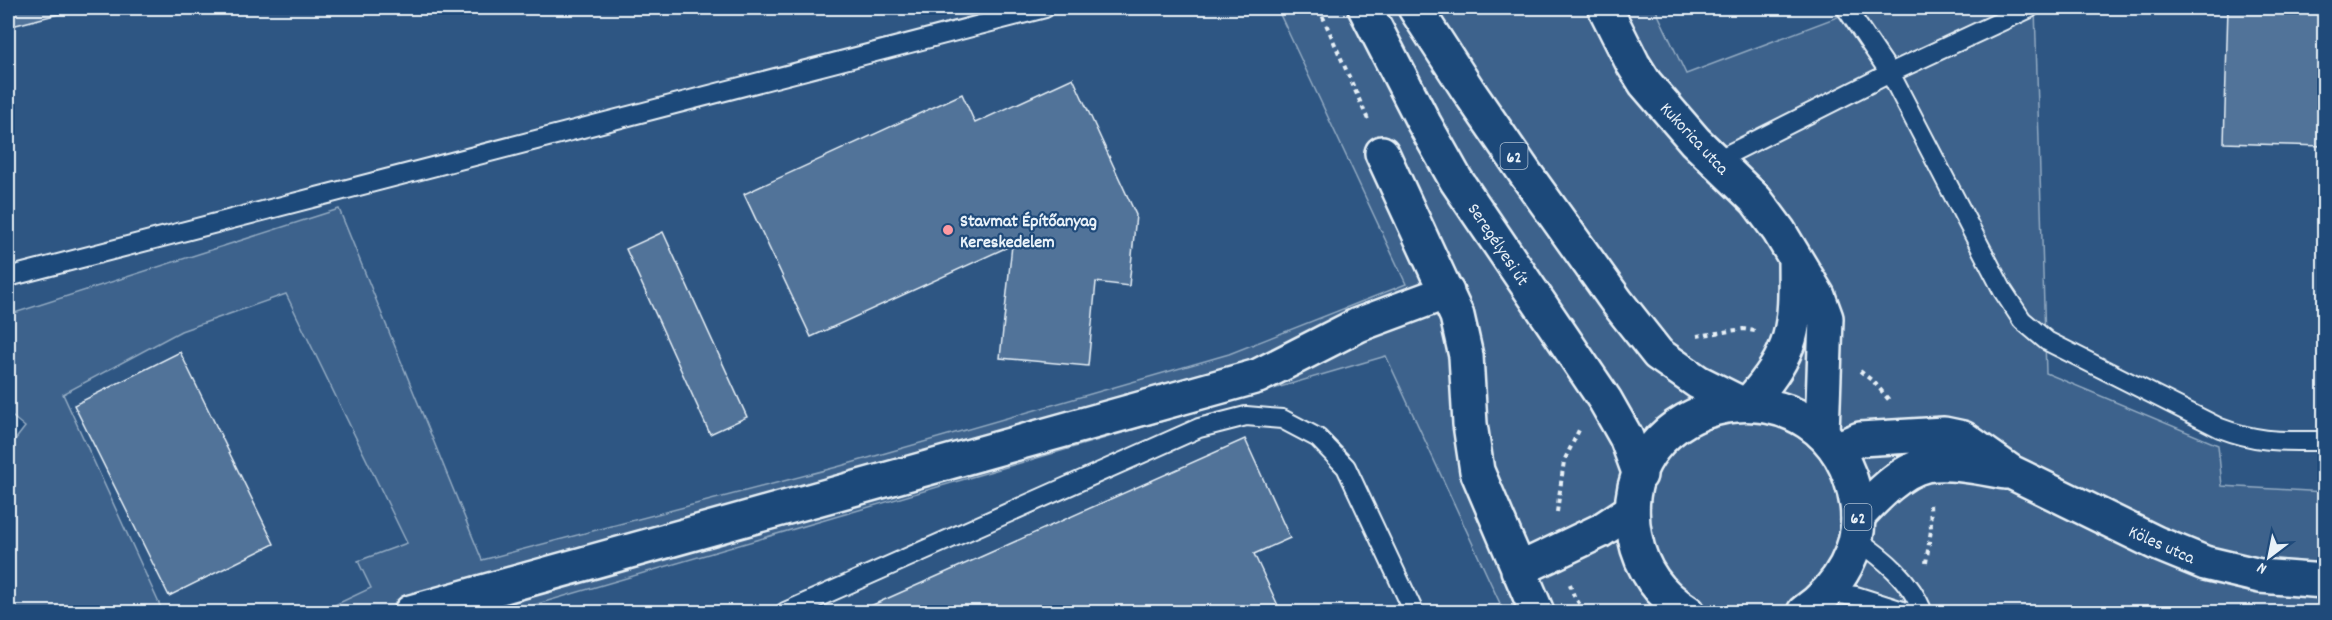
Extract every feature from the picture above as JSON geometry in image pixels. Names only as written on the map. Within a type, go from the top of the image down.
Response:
[{"type":"street","name":"Seregélyesi út","points":[[1365,8],[1456,180],[1605,400],[1626,438],[1640,475]]},
{"type":"street","name":"62","points":[[1415,8],[1525,173],[1617,302],[1658,354],[1698,382],[1745,403],[1788,412],[1829,441],[1847,467],[1854,487],[1857,527],[1846,568],[1817,605]]},
{"type":"street","name":"Kukorica utca","points":[[1605,8],[1645,83],[1664,107],[1715,161],[1756,200],[1779,231],[1818,296],[1826,318],[1829,441]]},
{"type":"street","points":[[1382,153],[1457,316],[1466,356],[1470,424],[1477,471],[1537,612]]},
{"type":"street","name":"Kukorica utca","points":[[1745,403],[1768,382],[1784,357],[1792,336],[1796,304],[1795,260]]},
{"type":"street","points":[[411,612],[1258,376],[1358,326],[1447,292]]},
{"type":"street","name":"62","points":[[1675,610],[1643,563],[1633,528],[1632,510],[1640,475],[1648,458],[1672,430],[1703,411],[1745,403]]},
{"type":"street","name":"Köles utca","points":[[1829,441],[1944,434],[1963,438],[2011,472],[2156,543],[2205,563],[2260,576],[2325,581]]},
{"type":"street","name":"Köles utca","points":[[1857,527],[1878,494],[1899,478],[1924,465],[1950,465],[2011,472]]},
{"type":"street","points":[[1518,570],[1600,531],[1632,510]]},
{"type":"lane","points":[[8,277],[1045,8]]},
{"type":"lane","points":[[1846,8],[1890,73],[2003,291],[2022,320],[2047,341],[2220,428],[2245,438],[2267,441],[2325,441]]},
{"type":"lane","points":[[1715,161],[1890,73],[2030,8]]},
{"type":"lane","points":[[785,612],[1199,428],[1246,416],[1282,419],[1318,438],[1346,467],[1414,612]]},
{"type":"lane","points":[[1857,527],[1882,558],[1916,593],[1923,612]]},
{"type":"lane","points":[[1817,605],[1856,596],[1906,612]]},
{"type":"path","points":[[1319,8],[1382,153]]},
{"type":"shaded area","points":[[8,8],[1277,8],[1406,284],[1229,354],[837,467],[482,560],[339,209],[8,315]]},
{"type":"shaded area","points":[[1277,8],[1655,8],[1686,74],[1861,8],[2035,8],[2046,373],[2218,445],[2222,486],[2324,492],[2324,612],[1504,612],[1386,356],[510,612],[320,612],[371,588],[358,561],[407,543],[286,294],[181,331],[63,394],[163,612],[8,612],[8,449],[25,427],[8,413],[8,315],[339,209],[482,560],[837,467],[1229,354],[1406,284]]},
{"type":"shaded area","points":[[1655,8],[1861,8],[1685,74]]},
{"type":"shaded area","points":[[2035,8],[2324,8],[2324,492],[2222,486],[2218,445],[2046,374]]},
{"type":"shaded area","points":[[286,294],[407,543],[358,561],[372,588],[320,612],[163,612],[63,394],[181,331]]},
{"type":"shaded area","points":[[1386,356],[1504,612],[510,612]]},
{"type":"building","points":[[8,8],[82,8],[8,27]]},
{"type":"building","points":[[2228,8],[2324,8],[2324,146],[2224,143]]},
{"type":"building","name":"Stavmat Építőanyag Kereskedelem","points":[[1073,78],[1136,215],[1129,286],[1096,282],[1088,366],[1000,358],[1012,245],[811,337],[744,194],[962,94],[975,123]]},
{"type":"building","points":[[663,232],[747,417],[710,434],[626,249]]},
{"type":"building","points":[[180,352],[274,544],[169,596],[74,405]]},
{"type":"building","points":[[1245,439],[1290,538],[1254,554],[1281,612],[857,612]]},
{"type":"place","name":"Stavmat Építőanyag Kereskedelem","points":[[948,230]]}]
